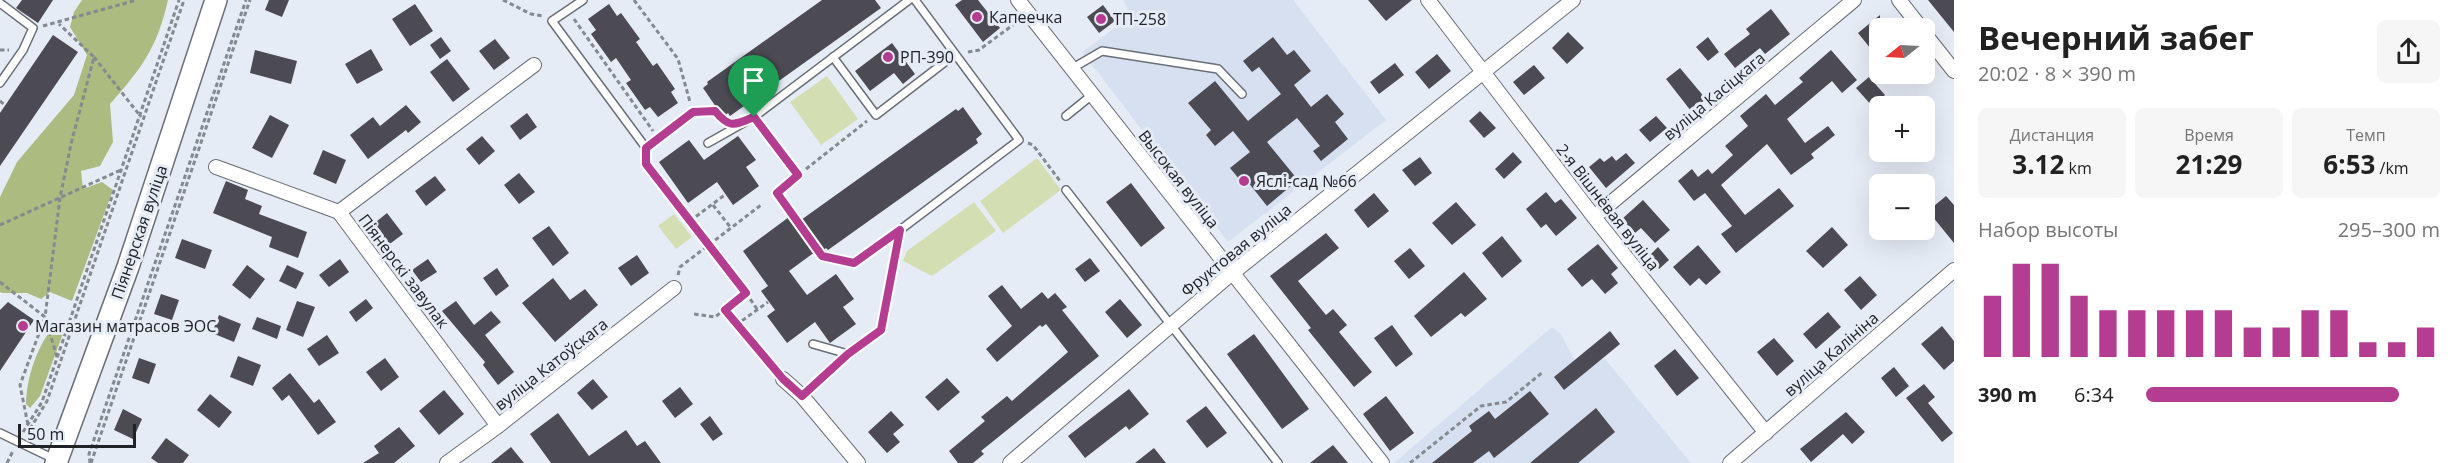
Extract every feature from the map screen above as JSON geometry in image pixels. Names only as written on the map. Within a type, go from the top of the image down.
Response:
[{"type":"main road","name":"Піянерская вуліца","points":[[58,462],[128,267],[216,0]]},
{"type":"street","name":"Высокая вуліца","points":[[1018,0],[1382,463]]},
{"type":"street","name":"2-я Вішнёвая вуліца","points":[[1428,0],[1594,217],[1766,432]]},
{"type":"street","name":"Фруктовая вуліца","points":[[1010,463],[1232,273],[1573,0]]},
{"type":"street","name":"вуліца Касіцкага","points":[[1594,217],[1854,0]]},
{"type":"street","points":[[1899,0],[1913,18]]},
{"type":"street","points":[[1935,47],[1954,71]]},
{"type":"street","points":[[339,212],[534,65]]},
{"type":"street","name":"Піянерскі завулак","points":[[216,167],[339,212],[498,426]]},
{"type":"street","name":"вуліца Калініна","points":[[1730,463],[1954,270]]},
{"type":"street","name":"вуліца Катоўскага","points":[[447,463],[498,426],[674,288]]},
{"type":"street","points":[[783,379],[802,396],[858,463]]},
{"type":"lane","points":[[583,0],[552,21],[646,148],[693,112]]},
{"type":"lane","points":[[708,143],[735,125],[754,117],[909,0]]},
{"type":"lane","points":[[813,344],[848,354],[881,330],[900,230],[1019,140],[915,0]]},
{"type":"lane","points":[[0,3],[33,28],[23,50],[0,82]]},
{"type":"lane","points":[[1071,69],[1102,51],[1218,69],[1242,94]]},
{"type":"lane","points":[[833,57],[876,115],[954,55]]},
{"type":"lane","points":[[1066,116],[1092,96]]},
{"type":"lane","points":[[754,117],[798,175],[777,193]]},
{"type":"lane","points":[[1066,190],[1278,463]]},
{"type":"lane","points":[[0,433],[58,462]]},
{"type":"path","points":[[33,28],[59,24],[137,0]]},
{"type":"path","points":[[142,118],[179,0]]},
{"type":"path","points":[[94,57],[71,144],[60,198],[45,317],[20,385],[30,429],[47,401],[184,0]]},
{"type":"path","points":[[91,463],[248,0]]},
{"type":"path","points":[[503,0],[552,21]]},
{"type":"path","points":[[634,0],[678,58],[693,112],[715,111],[724,122],[735,125]]},
{"type":"path","points":[[578,9],[573,18],[658,138]]},
{"type":"path","points":[[954,55],[979,50],[1016,21],[1024,30]]},
{"type":"path","points":[[59,24],[94,57],[142,118]]},
{"type":"path","points":[[598,52],[602,49]]},
{"type":"path","points":[[632,100],[636,97]]},
{"type":"path","points":[[0,101],[5,105]]},
{"type":"path","points":[[798,175],[876,115]]},
{"type":"path","points":[[1019,140],[1033,145],[1066,190]]},
{"type":"path","points":[[646,148],[646,164],[757,309]]},
{"type":"path","points":[[0,225],[125,168]]},
{"type":"path","points":[[7,463],[42,402],[125,168]]},
{"type":"path","points":[[777,193],[822,256],[854,263],[900,230]]},
{"type":"path","points":[[690,221],[726,194]]},
{"type":"path","points":[[712,205],[731,228]]},
{"type":"path","points":[[674,288],[680,267],[761,206]]},
{"type":"path","points":[[0,282],[45,317],[60,364]]},
{"type":"path","points":[[694,314],[715,317],[746,293]]},
{"type":"path","points":[[736,325],[768,302]]},
{"type":"path","points":[[725,310],[783,379]]},
{"type":"path","points":[[802,396],[848,354]]},
{"type":"path","points":[[1410,463],[1481,406],[1506,402],[1543,372]]},
{"type":"shaded area","name":"Яслі-сад №66","points":[[1123,0],[1293,0],[1386,120],[1228,242],[1082,52],[1131,16]]},
{"type":"shaded area","points":[[1552,327],[1561,334],[1575,361],[1605,359],[1691,463],[1394,463]]},
{"type":"green space","points":[[82,0],[168,0],[159,31],[147,56],[110,104],[113,142],[100,166],[81,171],[83,189],[102,182],[113,190],[72,301],[50,292],[41,299],[27,293],[2,293],[0,292],[0,197],[17,162],[74,95],[87,55],[70,27],[74,12]]},
{"type":"green space","points":[[827,76],[858,119],[821,145],[790,102]]},
{"type":"green space","points":[[1037,158],[1061,190],[1003,233],[980,201]]},
{"type":"green space","points":[[974,202],[996,231],[932,276],[903,261],[907,251]]},
{"type":"green space","points":[[674,214],[692,237],[676,249],[658,226]]},
{"type":"green space","points":[[56,324],[65,328],[40,396],[30,408],[26,404],[28,383],[34,361]]},
{"type":"building","points":[[22,0],[53,0],[38,23],[16,8]]},
{"type":"building","points":[[269,0],[289,0],[282,17],[265,10]]},
{"type":"building","points":[[822,0],[875,0],[881,8],[730,116],[728,113],[723,117],[703,88],[708,84],[707,82]]},
{"type":"building","name":"Капеечка","points":[[962,0],[978,0],[1000,28],[983,42],[955,5]]},
{"type":"building","points":[[1368,0],[1412,0],[1386,21]]},
{"type":"building","points":[[1928,0],[1954,0],[1954,32]]},
{"type":"building","points":[[415,4],[433,31],[410,46],[392,19]]},
{"type":"building","points":[[609,4],[617,16],[621,13],[640,39],[636,42],[653,66],[657,63],[675,89],[671,92],[678,103],[658,117],[650,107],[645,110],[626,83],[631,80],[616,58],[611,62],[591,34],[596,30],[588,19]]},
{"type":"building","name":"ТП-258","points":[[1103,5],[1115,21],[1099,33],[1087,17]]},
{"type":"building","points":[[1771,9],[1790,34],[1765,54],[1760,48],[1735,68],[1724,54],[1750,34],[1746,29]]},
{"type":"building","points":[[1869,24],[1869,46],[1858,33]]},
{"type":"building","points":[[1568,32],[1584,48],[1567,64],[1552,48]]},
{"type":"building","points":[[53,35],[78,52],[0,166],[0,113]]},
{"type":"building","points":[[441,37],[451,51],[440,59],[430,45]]},
{"type":"building","points":[[1273,37],[1287,55],[1294,50],[1311,71],[1294,85],[1311,107],[1327,94],[1344,114],[1335,122],[1348,139],[1321,161],[1313,151],[1320,146],[1297,118],[1267,142],[1298,180],[1267,206],[1244,177],[1240,180],[1230,168],[1250,152],[1233,131],[1215,146],[1206,135],[1211,130],[1188,103],[1215,81],[1248,121],[1281,94],[1259,67],[1252,72],[1243,61]]},
{"type":"building","points":[[1708,37],[1719,52],[1708,61],[1696,47]]},
{"type":"building","points":[[495,39],[510,58],[494,70],[479,51]]},
{"type":"building","name":"РП-390","points":[[892,43],[915,74],[903,84],[894,73],[870,91],[855,71]]},
{"type":"building","points":[[371,49],[383,70],[357,84],[345,64]]},
{"type":"building","points":[[255,50],[297,61],[291,84],[250,73]]},
{"type":"building","points":[[1831,50],[1857,80],[1842,93],[1832,81],[1787,119],[1805,143],[1828,126],[1835,135],[1811,154],[1814,158],[1791,175],[1767,144],[1721,185],[1745,215],[1779,188],[1794,206],[1736,253],[1721,234],[1732,226],[1705,193],[1694,201],[1678,181],[1692,169],[1698,177],[1708,169],[1712,174],[1733,155],[1725,146],[1748,126],[1740,116],[1766,94],[1775,105],[1803,82],[1799,78]]},
{"type":"building","points":[[1437,54],[1451,71],[1429,89],[1415,72]]},
{"type":"building","points":[[447,59],[470,89],[453,102],[430,72]]},
{"type":"building","points":[[1395,63],[1404,75],[1379,94],[1370,82]]},
{"type":"building","points":[[1534,65],[1545,78],[1524,95],[1513,82]]},
{"type":"building","points":[[1680,68],[1706,99],[1691,111],[1666,79]]},
{"type":"building","points":[[1869,77],[1869,84],[1875,84],[1885,95],[1869,96],[1869,103],[1856,88]]},
{"type":"building","points":[[406,105],[421,122],[408,133],[406,130],[368,159],[350,135],[373,117],[380,126]]},
{"type":"building","points":[[963,107],[982,134],[976,139],[978,143],[828,250],[826,248],[821,252],[819,249],[789,271],[807,295],[836,274],[854,299],[843,307],[856,324],[830,343],[815,322],[787,343],[767,316],[775,310],[761,291],[768,286],[743,251],[789,217],[794,225],[956,109],[958,111]]},
{"type":"building","points":[[1480,111],[1496,128],[1484,138],[1469,121]]},
{"type":"building","points":[[527,113],[537,127],[520,140],[510,126]]},
{"type":"building","points":[[270,115],[289,125],[272,158],[252,148]]},
{"type":"building","points":[[1656,116],[1667,128],[1650,142],[1639,130]]},
{"type":"building","points":[[482,136],[495,151],[479,165],[466,149]]},
{"type":"building","points":[[738,136],[756,160],[746,167],[759,186],[733,205],[717,182],[688,203],[659,162],[689,140],[704,160]]},
{"type":"building","points":[[323,150],[346,160],[336,184],[313,174]]},
{"type":"building","points":[[1513,152],[1522,162],[1504,179],[1495,169]]},
{"type":"building","points":[[1626,153],[1635,163],[1606,188],[1589,167],[1600,158],[1604,162],[1612,156],[1616,161]]},
{"type":"building","points":[[1420,157],[1432,173],[1415,186],[1402,170]]},
{"type":"building","points":[[519,173],[535,192],[519,204],[504,185]]},
{"type":"building","points":[[435,176],[446,190],[426,206],[415,191]]},
{"type":"building","points":[[226,181],[248,190],[245,199],[262,206],[259,214],[307,232],[298,258],[269,247],[272,237],[213,213]]},
{"type":"building","points":[[1131,183],[1165,228],[1141,247],[1106,202]]},
{"type":"building","points":[[1546,192],[1555,203],[1561,199],[1577,218],[1556,236],[1546,224],[1541,228],[1526,209]]},
{"type":"building","points":[[1374,193],[1389,211],[1368,228],[1354,210]]},
{"type":"building","points":[[1946,196],[1954,205],[1954,243],[1935,220],[1935,205]]},
{"type":"building","points":[[1643,200],[1670,230],[1655,243],[1641,228],[1635,233],[1622,219]]},
{"type":"building","points":[[1456,202],[1476,225],[1452,245],[1432,223]]},
{"type":"building","points":[[387,213],[403,234],[387,246],[371,226]]},
{"type":"building","points":[[549,226],[569,253],[553,266],[532,238]]},
{"type":"building","points":[[1832,227],[1848,245],[1823,268],[1806,251]]},
{"type":"building","points":[[1326,233],[1339,248],[1298,281],[1326,315],[1333,309],[1347,325],[1339,332],[1372,372],[1354,387],[1308,330],[1311,328],[1270,276]]},
{"type":"building","points":[[1502,236],[1522,261],[1502,278],[1482,253]]},
{"type":"building","points":[[182,239],[212,250],[205,269],[175,258]]},
{"type":"building","points":[[1598,244],[1618,268],[1611,274],[1618,283],[1605,294],[1592,279],[1582,287],[1567,269]]},
{"type":"building","points":[[1698,245],[1721,272],[1706,285],[1699,278],[1690,286],[1673,267]]},
{"type":"building","points":[[1658,247],[1669,260],[1659,269],[1648,257]]},
{"type":"building","points":[[1410,248],[1425,266],[1409,279],[1394,261]]},
{"type":"building","points":[[637,255],[649,273],[631,286],[618,268]]},
{"type":"building","points":[[1090,258],[1100,271],[1085,282],[1075,269]]},
{"type":"building","points":[[340,259],[349,272],[329,287],[319,275]]},
{"type":"building","points":[[428,259],[437,272],[421,282],[412,270]]},
{"type":"building","points":[[247,265],[265,279],[250,299],[232,285]]},
{"type":"building","points":[[287,265],[304,273],[296,289],[279,281]]},
{"type":"building","points":[[497,268],[509,286],[496,296],[483,278]]},
{"type":"building","points":[[1464,272],[1487,299],[1465,317],[1461,313],[1431,337],[1414,316]]},
{"type":"building","points":[[1860,276],[1877,295],[1861,310],[1844,290]]},
{"type":"building","points":[[553,278],[570,300],[585,289],[598,305],[555,342],[522,303]]},
{"type":"building","points":[[1002,285],[1021,309],[1042,292],[1048,299],[1055,293],[1067,307],[1062,310],[1099,356],[981,451],[984,454],[973,463],[958,463],[949,451],[985,421],[981,417],[1007,396],[1012,401],[1068,352],[1046,324],[1042,327],[1040,325],[997,362],[986,349],[1012,326],[988,296]]},
{"type":"building","points":[[161,294],[179,300],[172,320],[154,314]]},
{"type":"building","points":[[366,299],[373,308],[356,322],[349,312]]},
{"type":"building","points":[[1120,299],[1142,325],[1127,338],[1105,312]]},
{"type":"building","points":[[297,301],[315,307],[303,337],[286,330]]},
{"type":"building","points":[[456,301],[474,325],[491,311],[501,322],[485,335],[514,372],[498,385],[483,365],[485,362],[442,311]]},
{"type":"building","points":[[8,302],[34,320],[0,371],[0,310]]},
{"type":"building","points":[[1828,312],[1841,327],[1816,349],[1803,334]]},
{"type":"building","points":[[219,315],[241,324],[234,342],[212,333]]},
{"type":"building","points":[[257,317],[281,326],[277,339],[252,329]]},
{"type":"building","points":[[1392,325],[1413,354],[1396,367],[1374,338]]},
{"type":"building","points":[[1942,326],[1954,341],[1954,361],[1944,370],[1921,344]]},
{"type":"building","points":[[1610,331],[1620,344],[1564,390],[1554,377]]},
{"type":"building","points":[[1254,334],[1309,409],[1282,429],[1227,354]]},
{"type":"building","points":[[327,335],[339,353],[319,366],[307,349]]},
{"type":"building","points":[[1774,338],[1794,361],[1777,376],[1757,352]]},
{"type":"building","points":[[1675,349],[1699,378],[1677,396],[1654,366]]},
{"type":"building","points":[[238,356],[261,365],[253,386],[230,377]]},
{"type":"building","points":[[139,358],[156,364],[149,384],[132,378]]},
{"type":"building","points":[[385,358],[399,377],[381,391],[366,372]]},
{"type":"building","points":[[1894,367],[1909,386],[1896,397],[1881,378]]},
{"type":"building","points":[[290,373],[314,403],[319,399],[336,422],[318,435],[289,395],[282,401],[272,388]]},
{"type":"building","points":[[947,378],[960,392],[938,411],[925,397]]},
{"type":"building","points":[[593,379],[608,397],[592,410],[577,393]]},
{"type":"building","points":[[1924,384],[1935,397],[1928,403],[1953,433],[1942,442],[1906,398]]},
{"type":"building","points":[[680,387],[693,404],[675,418],[662,401]]},
{"type":"building","points":[[1129,389],[1149,414],[1129,430],[1126,426],[1085,458],[1068,436]]},
{"type":"building","points":[[444,390],[464,414],[439,435],[419,411]]},
{"type":"building","points":[[1530,391],[1549,414],[1494,458],[1489,451],[1473,463],[1432,463],[1472,431],[1469,426],[1489,411],[1495,419]]},
{"type":"building","points":[[210,394],[232,412],[219,428],[197,410]]},
{"type":"building","points":[[1386,396],[1414,433],[1390,451],[1363,414]]},
{"type":"building","points":[[1206,406],[1227,433],[1207,448],[1186,421]]},
{"type":"building","points":[[1596,408],[1615,432],[1578,463],[1530,463]]},
{"type":"building","points":[[123,409],[142,419],[133,439],[114,430]]},
{"type":"building","points":[[891,411],[904,425],[893,434],[900,442],[887,453],[868,432]]},
{"type":"building","points":[[1846,412],[1865,432],[1852,444],[1843,434],[1811,462],[1800,449]]},
{"type":"building","points":[[558,413],[589,456],[626,430],[637,446],[645,441],[661,463],[551,463],[530,434]]},
{"type":"building","points":[[710,416],[723,434],[713,441],[700,424]]},
{"type":"building","points":[[399,427],[415,446],[394,463],[363,463],[379,453],[374,446]]},
{"type":"building","points":[[166,438],[189,455],[183,463],[158,463],[151,458]]},
{"type":"building","points":[[1333,445],[1348,463],[1310,463]]},
{"type":"building","points":[[511,447],[524,463],[491,463]]},
{"type":"building","points":[[1154,448],[1166,463],[1135,463]]},
{"type":"place","name":"Капеечка","points":[[977,17]]},
{"type":"place","name":"ТП-258","points":[[1101,19]]},
{"type":"place","name":"РП-390","points":[[888,57]]},
{"type":"place","name":"Яслі-сад №66","points":[[1244,181]]},
{"type":"place","name":"Магазин матрасов ЭОС","points":[[23,326]]},
{"type":"route","points":[[715,111],[724,122],[735,125],[754,117],[798,175],[777,193],[822,256],[854,263],[900,230],[881,330],[848,354],[802,396],[783,379],[725,310],[746,293],[646,164],[646,148],[693,112],[715,111]]}]
